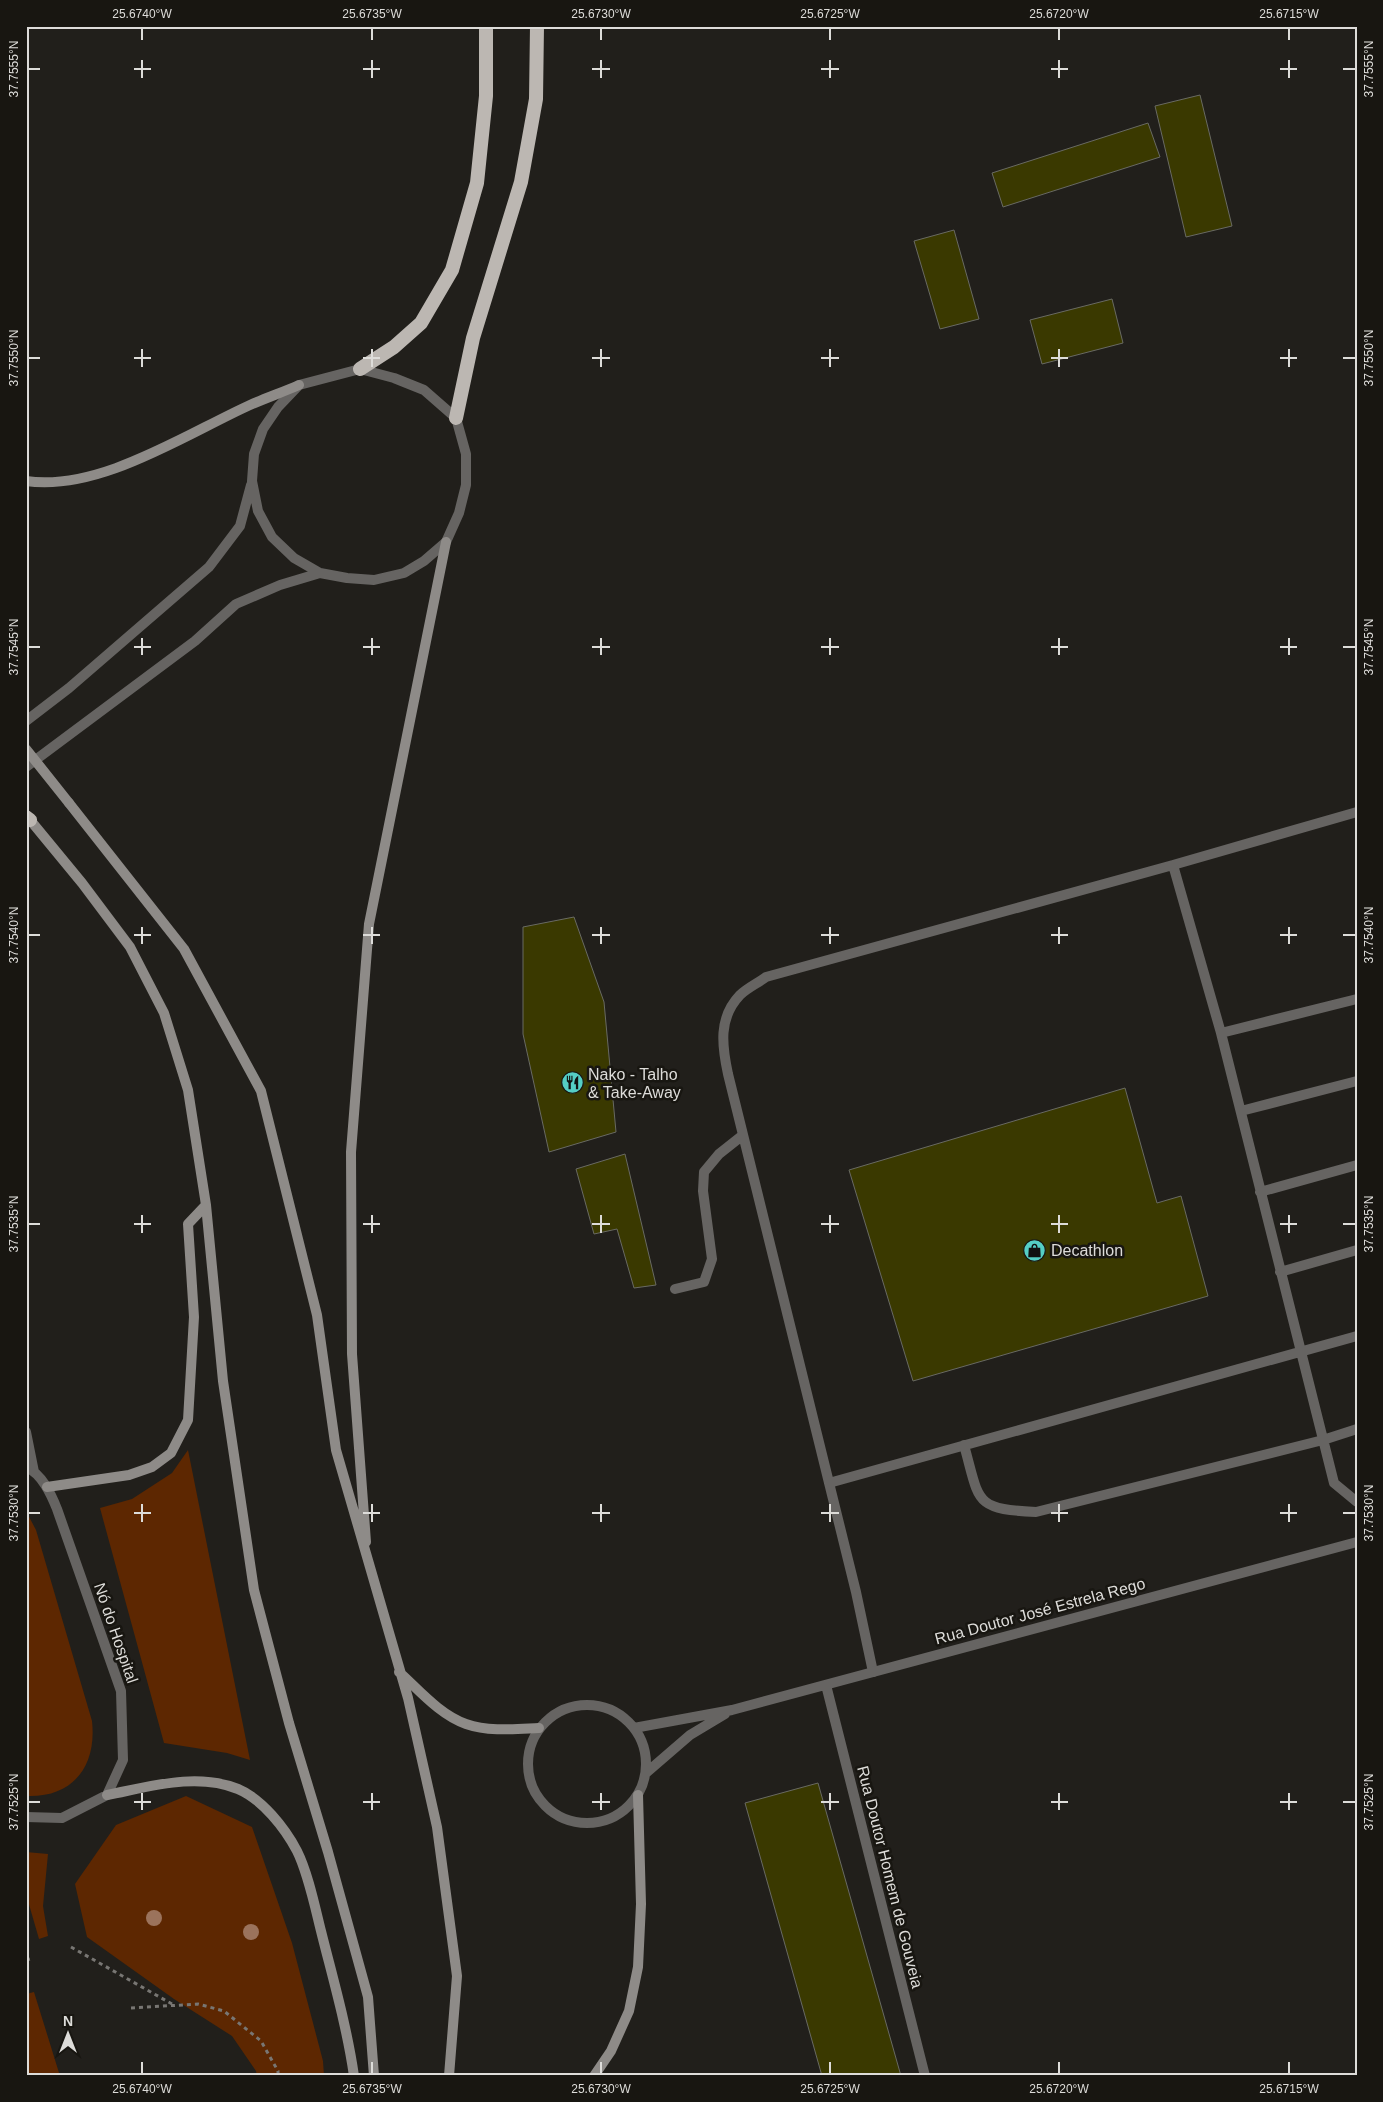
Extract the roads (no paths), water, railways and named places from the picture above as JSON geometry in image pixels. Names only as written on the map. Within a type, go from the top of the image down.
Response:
[{"type":"highway","points":[[360,369],[394,347],[421,323],[452,270],[478,183],[486,96],[486,26]]},
{"type":"highway","points":[[456,418],[473,338],[521,182],[536,99],[537,26]]},
{"type":"main road","points":[[26,481],[41,483],[90,476],[160,451],[250,405],[299,385]]},
{"type":"main road","points":[[368,1564],[352,1354],[351,1152],[369,924],[446,542]]},
{"type":"main road","points":[[26,749],[184,949],[261,1091],[316,1315],[336,1450],[408,1698],[437,1827],[457,1976],[449,2076]]},
{"type":"main road","points":[[28,817],[82,883],[130,948],[164,1013],[188,1090],[206,1205],[224,1381],[254,1590],[289,1723],[328,1852],[368,1997],[374,2076]]},
{"type":"main road","points":[[47,1487],[130,1475],[152,1467],[171,1453],[188,1420],[194,1316],[188,1224],[206,1205]]},
{"type":"main road","points":[[399,1671],[441,1710],[466,1724],[499,1729],[539,1728]]},
{"type":"main road","points":[[107,1795],[180,1781],[212,1783],[239,1790],[272,1813],[297,1852],[313,1902],[348,2036],[354,2076]]},
{"type":"main road","points":[[594,2076],[611,2051],[629,2011],[638,1967],[641,1904],[638,1795]]},
{"type":"street","points":[[26,721],[69,688],[209,567],[240,526],[252,481],[254,454],[263,429],[278,407],[299,385],[360,369],[394,378],[424,390],[456,418],[466,454],[466,485],[459,513],[446,542],[424,561],[404,573],[374,580],[320,573],[294,558],[272,537],[258,511],[252,481]]},
{"type":"street","points":[[26,767],[195,641],[236,604],[280,585],[320,573]]},
{"type":"street","points":[[873,1672],[829,1483],[722,1046],[725,1019],[740,995],[766,977],[1173,865],[1357,812]]},
{"type":"street","points":[[1173,865],[1221,1033],[1334,1483],[1357,1502]]},
{"type":"street","points":[[1221,1033],[1357,999]]},
{"type":"street","points":[[1240,1112],[1357,1081]]},
{"type":"street","points":[[675,1289],[704,1282],[712,1259],[703,1191],[704,1172],[719,1154],[743,1135]]},
{"type":"street","points":[[1260,1192],[1357,1165]]},
{"type":"street","points":[[1280,1272],[1357,1250]]},
{"type":"street","points":[[829,1483],[1357,1336]]},
{"type":"street","points":[[964,1445],[978,1496],[987,1504],[1004,1510],[1036,1512],[1323,1440],[1357,1429]]},
{"type":"street","points":[[26,1432],[30,1470]]},
{"type":"street","name":"Nó do Hospital","points":[[30,1470],[47,1487],[58,1509],[121,1691],[123,1760],[107,1795]]},
{"type":"street","name":"Rua Doutor José Estrela Rego","points":[[634,1728],[732,1710],[1357,1542]]},
{"type":"street","name":"Rua Doutor Homem de Gouveia","points":[[826,1685],[925,2076]]},
{"type":"street","points":[[576,1705],[598,1705],[618,1713],[634,1728],[645,1749],[646,1773],[638,1795],[622,1812],[601,1822],[577,1823],[553,1814],[536,1796],[527,1772],[529,1747],[539,1728],[556,1713],[576,1705]]},
{"type":"street","name":"Rua Doutor José Estrela Rego","points":[[646,1773],[690,1735],[732,1710]]},
{"type":"street","points":[[26,1817],[62,1818],[107,1795]]},
{"type":"place","name":"Nako - Talho & Take-Away","points":[[572,1083]]},
{"type":"place","name":"Decathlon","points":[[1035,1250]]}]
